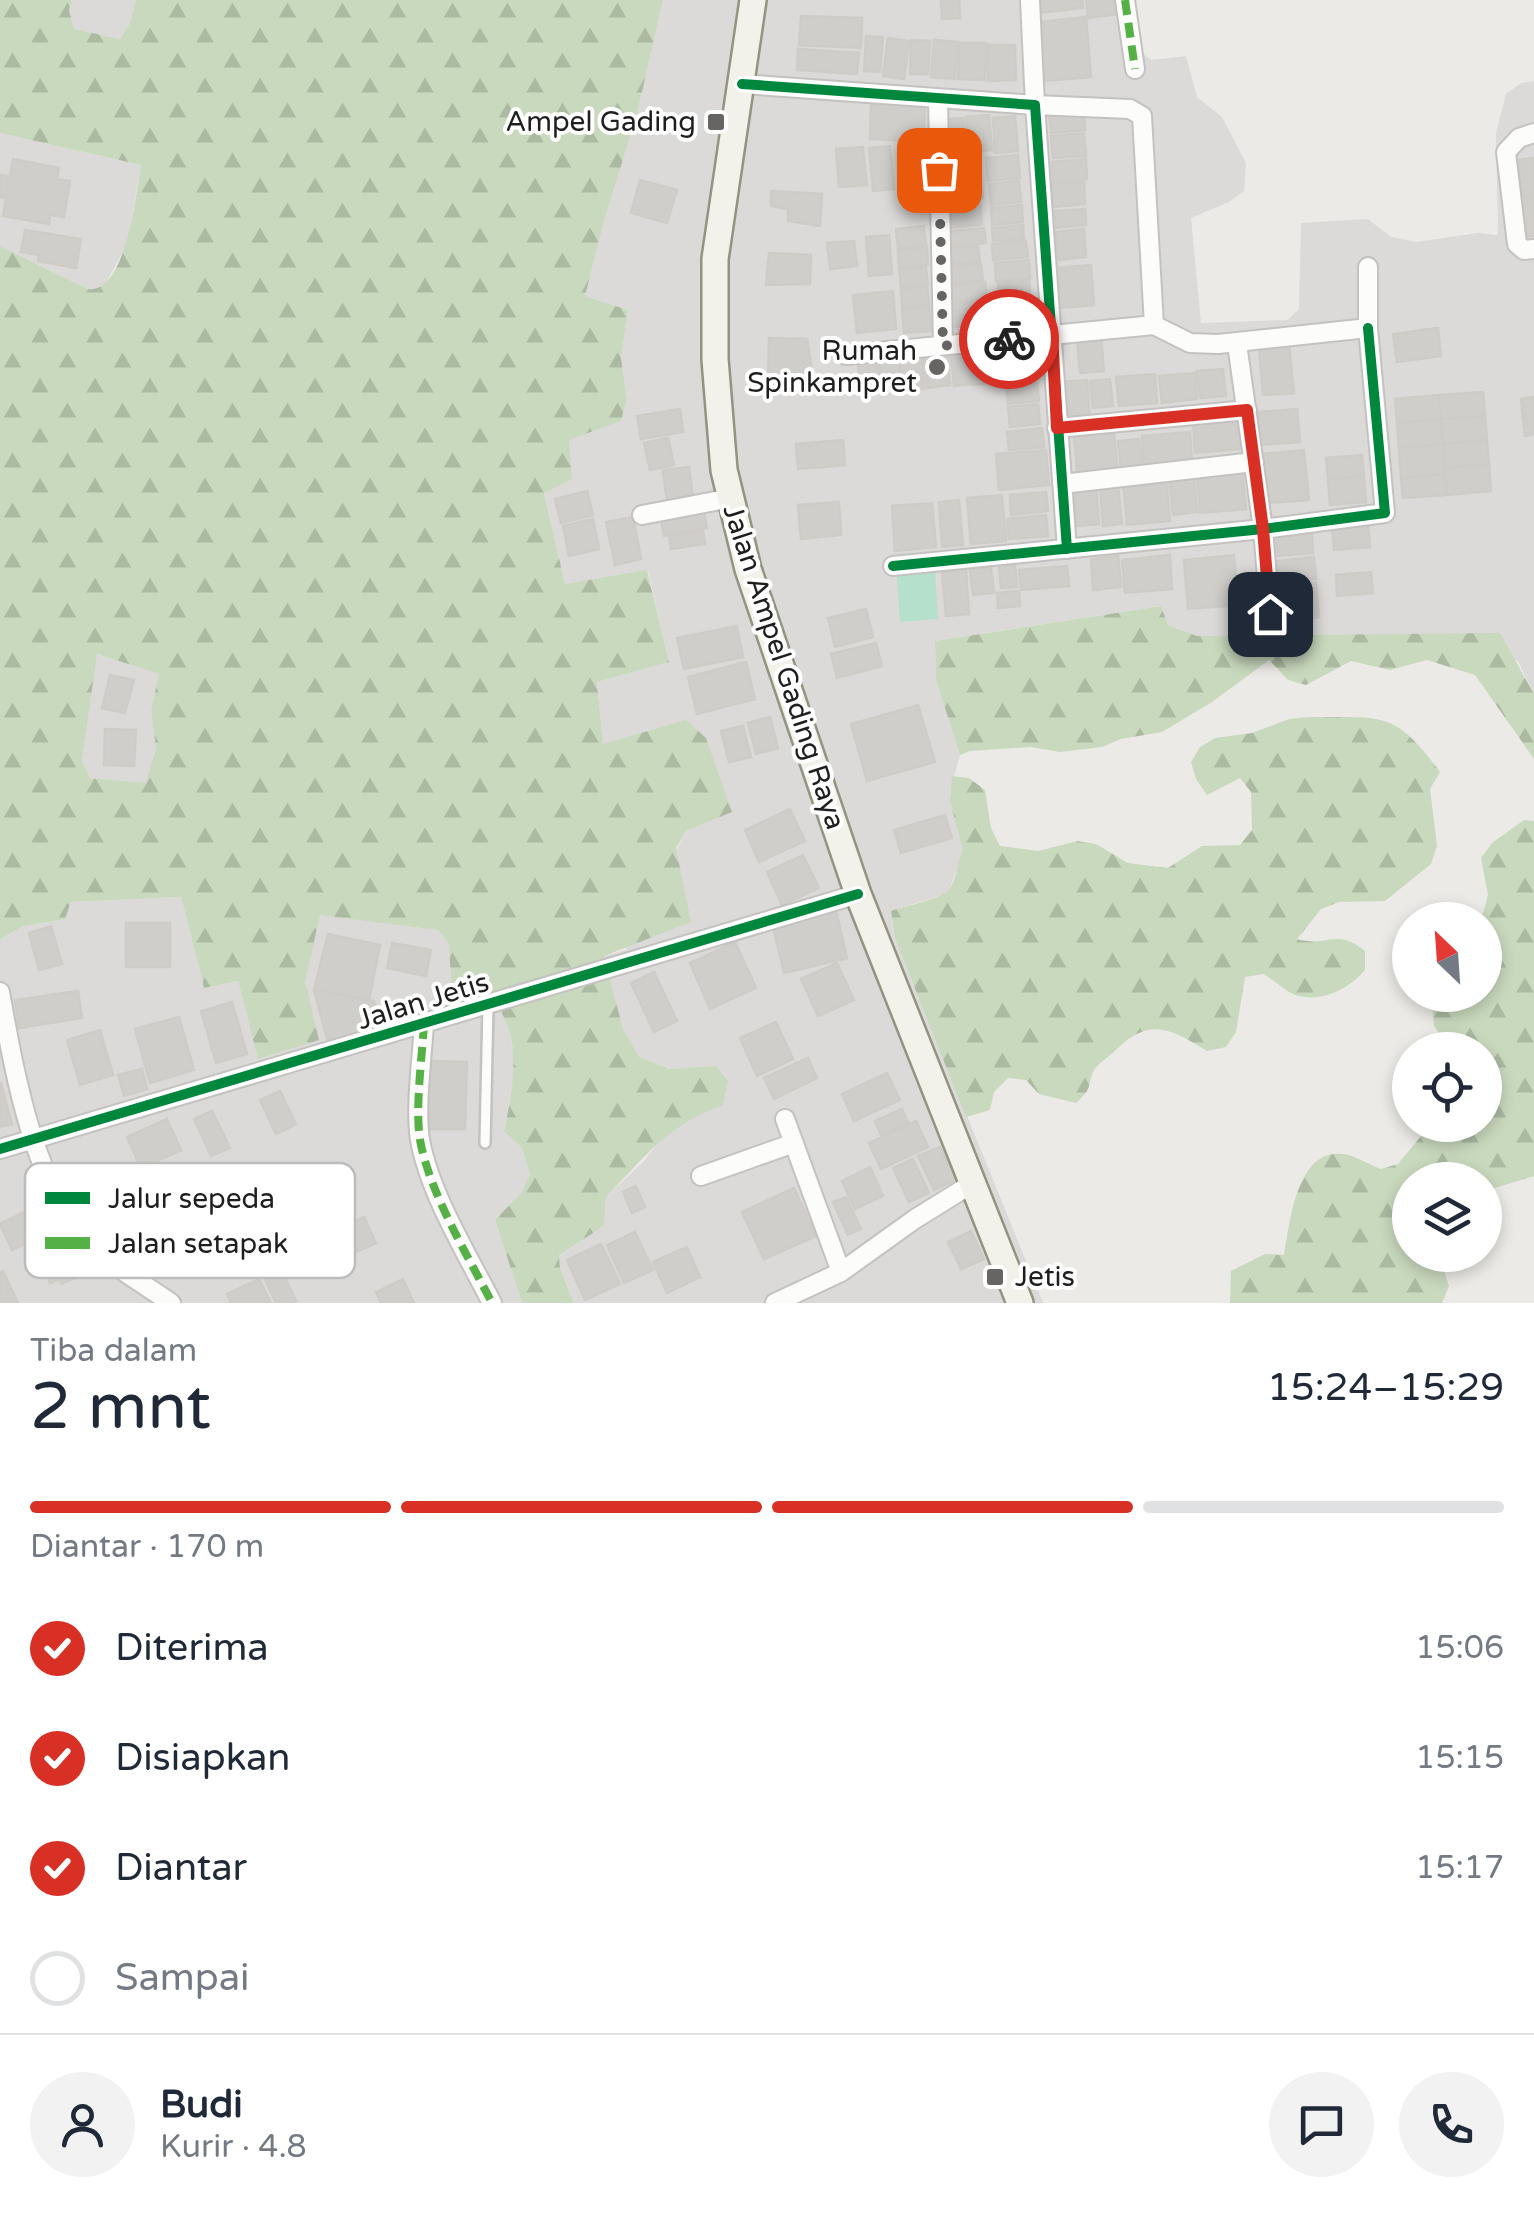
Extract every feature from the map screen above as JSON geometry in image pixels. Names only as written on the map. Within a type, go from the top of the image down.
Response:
[{"type":"main road","name":"Jalan Ampel Gading Raya","points":[[753,0],[715,259],[715,358],[724,470],[748,570],[858,894],[1020,1303]]},
{"type":"street","points":[[1030,0],[1066,549]]},
{"type":"street","points":[[1126,0],[1134,69]]},
{"type":"street","points":[[742,84],[938,100],[1130,109],[1142,116],[1154,325]]},
{"type":"street","points":[[938,100],[943,346]]},
{"type":"street","points":[[1534,133],[1519,138],[1506,152],[1517,244],[1524,250],[1534,249]]},
{"type":"street","points":[[893,566],[1385,513],[1368,328],[1368,267]]},
{"type":"street","points":[[846,355],[1154,325],[1190,343],[1218,344],[1368,328]]},
{"type":"street","points":[[1238,351],[1263,529],[1270,614]]},
{"type":"street","points":[[1057,428],[1247,410]]},
{"type":"street","points":[[1062,484],[1254,462]]},
{"type":"street","points":[[642,515],[731,498]]},
{"type":"street","name":"Jalan Jetis","points":[[0,1149],[858,894]]},
{"type":"street","points":[[0,992],[32,1138],[44,1163]]},
{"type":"street","name":"Jalan Jetis","points":[[424,1024],[419,1136],[455,1231],[492,1303]]},
{"type":"street","points":[[785,1118],[841,1272]]},
{"type":"street","points":[[701,1176],[794,1143]]},
{"type":"street","points":[[775,1303],[841,1272],[914,1219],[973,1183]]},
{"type":"street","points":[[135,1278],[171,1303]]},
{"type":"lane","points":[[484,1143],[488,1005]]},
{"type":"shaded area","points":[[72,0],[136,0],[130,23],[120,39],[74,29],[69,10]]},
{"type":"shaded area","points":[[663,0],[1133,0],[1142,53],[1151,60],[1186,56],[1197,97],[1222,117],[1246,163],[1244,191],[1191,218],[1201,323],[1287,320],[1299,309],[1301,223],[1368,219],[1391,237],[1417,242],[1477,233],[1498,235],[1496,133],[1506,94],[1521,83],[1534,81],[1534,694],[1518,661],[1335,636],[1197,636],[1168,625],[1160,606],[935,641],[936,680],[960,755],[950,792],[964,850],[948,893],[891,911],[895,938],[1043,1303],[574,1303],[560,1266],[559,1255],[604,1226],[606,1197],[660,1140],[690,1117],[716,1067],[669,1069],[638,1057],[623,1029],[604,956],[626,950],[686,831],[603,744],[597,682],[669,662],[648,571],[565,584],[544,492],[572,479],[568,440],[621,421],[627,399],[621,358],[628,310],[585,296],[637,114]]},
{"type":"shaded area","points":[[0,133],[141,165],[127,244],[105,285],[97,290],[88,289],[0,246]]},
{"type":"shaded area","points":[[96,654],[160,674],[151,711],[156,748],[146,784],[90,778],[82,760]]},
{"type":"shaded area","points":[[181,897],[204,988],[238,981],[258,1058],[318,1040],[305,982],[319,914],[438,930],[449,944],[452,1001],[487,989],[505,1011],[516,1065],[504,1130],[522,1148],[530,1174],[522,1192],[495,1220],[522,1303],[0,1303],[0,939],[24,926],[65,919],[71,902]]},
{"type":"green space","points":[[0,0],[72,0],[69,10],[74,29],[120,39],[130,23],[136,0],[663,0],[637,114],[585,296],[628,310],[621,358],[627,399],[621,421],[569,440],[572,479],[544,493],[565,584],[647,570],[669,662],[597,682],[603,744],[686,720],[706,738],[732,812],[686,831],[676,848],[691,922],[604,956],[623,1029],[639,1057],[669,1069],[716,1066],[728,1081],[723,1105],[687,1122],[659,1143],[606,1197],[604,1226],[559,1255],[574,1303],[522,1303],[495,1220],[522,1192],[530,1174],[522,1148],[504,1131],[513,1074],[511,1040],[498,1006],[486,990],[452,1001],[449,944],[438,930],[320,915],[305,982],[319,1040],[258,1059],[238,981],[204,988],[181,897],[71,902],[65,919],[24,926],[0,939],[0,246],[88,289],[101,286],[112,276],[127,239],[141,165],[0,133]],"holes":[[[97,654],[159,674],[151,711],[156,748],[146,783],[90,778],[82,760]]]},
{"type":"green space","points":[[935,572],[938,619],[900,622],[897,575]]},
{"type":"green space","points":[[1161,606],[1168,625],[1197,636],[1500,633],[1534,694],[1534,759],[1475,675],[1427,660],[1390,670],[1351,661],[1306,685],[1288,680],[1269,660],[1212,702],[1162,732],[1121,739],[1102,747],[1060,752],[1031,747],[960,755],[936,680],[935,641]]},
{"type":"green space","points":[[1289,719],[1385,721],[1410,737],[1440,772],[1430,789],[1437,846],[1431,864],[1385,901],[1339,902],[1321,909],[1297,939],[1339,939],[1355,944],[1365,951],[1365,970],[1344,988],[1317,997],[1295,994],[1264,974],[1245,977],[1236,1032],[1226,1047],[1207,1051],[1172,1032],[1140,1032],[1096,1067],[1087,1090],[1076,1103],[1039,1094],[1026,1080],[1008,1078],[994,1092],[990,1110],[966,1117],[895,938],[891,911],[940,896],[952,884],[963,850],[950,801],[952,776],[969,778],[985,790],[991,828],[1000,846],[1038,851],[1077,841],[1096,844],[1128,863],[1168,868],[1202,846],[1240,845],[1252,830],[1251,792],[1240,778],[1207,795],[1196,779],[1191,762],[1200,747],[1215,738],[1252,733]]},
{"type":"green space","points":[[1524,820],[1534,821],[1534,1176],[1502,1186],[1502,1162],[1400,1162],[1416,1142],[1502,1142],[1502,1032],[1438,1032],[1433,1012],[1502,1012],[1502,902],[1486,902],[1481,858],[1492,843]]},
{"type":"green space","points":[[1343,1154],[1381,1169],[1392,1166],[1392,1272],[1444,1272],[1449,1286],[1442,1303],[1230,1303],[1231,1271],[1265,1254],[1284,1255],[1298,1190],[1315,1163],[1327,1155]]},
{"type":"building","points":[[941,0],[959,0],[960,18],[942,19]]},
{"type":"building","points":[[1037,0],[1082,0],[1083,8],[1038,13]]},
{"type":"building","points":[[1086,0],[1123,0],[1125,13],[1088,18]]},
{"type":"building","points":[[801,16],[862,18],[861,48],[799,45]]},
{"type":"building","points":[[1086,17],[1091,77],[1044,81],[1039,22]]},
{"type":"building","points":[[866,36],[883,37],[880,72],[864,71]]},
{"type":"building","points":[[888,38],[909,41],[904,79],[883,76]]},
{"type":"building","points":[[911,40],[930,41],[928,74],[910,74]]},
{"type":"building","points":[[934,40],[958,42],[955,79],[931,77]]},
{"type":"building","points":[[960,43],[986,43],[985,80],[958,79]]},
{"type":"building","points":[[988,45],[1015,45],[1016,80],[988,81]]},
{"type":"building","points":[[798,49],[859,53],[857,74],[797,70]]},
{"type":"building","points":[[871,104],[925,106],[923,142],[870,139]]},
{"type":"building","points":[[1084,109],[1085,130],[1051,133],[1049,112]]},
{"type":"building","points":[[989,115],[992,150],[969,152],[966,117]]},
{"type":"building","points":[[1015,116],[1018,151],[995,153],[993,118]]},
{"type":"building","points":[[963,118],[966,146],[944,148],[942,120]]},
{"type":"building","points":[[1084,133],[1086,156],[1053,158],[1051,136]]},
{"type":"building","points":[[890,146],[894,189],[873,191],[869,148]]},
{"type":"building","points":[[863,147],[867,185],[839,187],[836,149]]},
{"type":"building","points":[[1018,155],[1020,178],[988,181],[986,158]]},
{"type":"building","points":[[977,156],[979,176],[941,180],[939,160]]},
{"type":"building","points":[[1534,158],[1534,195],[1521,196],[1518,160]]},
{"type":"building","points":[[13,159],[59,168],[57,179],[70,181],[64,217],[50,215],[49,224],[3,216],[6,198],[0,197],[0,175],[10,176]]},
{"type":"building","points":[[1086,159],[1087,179],[1053,182],[1052,162]]},
{"type":"building","points":[[919,164],[921,185],[899,187],[898,166]]},
{"type":"building","points":[[981,179],[983,198],[943,202],[941,182]]},
{"type":"building","points":[[640,180],[677,190],[667,223],[631,213]]},
{"type":"building","points":[[1019,181],[1021,202],[991,205],[989,184]]},
{"type":"building","points":[[1084,182],[1085,204],[1054,207],[1052,184]]},
{"type":"building","points":[[771,191],[822,194],[820,226],[788,221],[788,209],[771,206]]},
{"type":"building","points":[[1534,195],[1534,236],[1524,237],[1521,196]]},
{"type":"building","points":[[980,200],[982,225],[942,229],[940,204]]},
{"type":"building","points":[[1022,205],[1023,222],[992,225],[991,208]]},
{"type":"building","points":[[1085,209],[1086,225],[1056,228],[1054,211]]},
{"type":"building","points":[[1023,225],[1024,239],[993,241],[992,228]]},
{"type":"building","points":[[924,226],[926,246],[898,248],[896,229]]},
{"type":"building","points":[[984,228],[986,243],[944,247],[943,232]]},
{"type":"building","points":[[1084,229],[1086,257],[1058,260],[1056,232]]},
{"type":"building","points":[[25,230],[81,239],[76,268],[38,261],[39,255],[21,252]]},
{"type":"building","points":[[889,235],[892,274],[869,276],[866,237]]},
{"type":"building","points":[[854,241],[857,266],[830,269],[827,243]]},
{"type":"building","points":[[1026,241],[1028,257],[993,260],[992,244]]},
{"type":"building","points":[[978,246],[980,262],[946,265],[945,249]]},
{"type":"building","points":[[927,247],[928,265],[899,268],[898,250]]},
{"type":"building","points":[[769,253],[811,255],[810,284],[766,285]]},
{"type":"building","points":[[1029,260],[1030,278],[996,281],[995,263]]},
{"type":"building","points":[[981,264],[983,280],[946,284],[944,267]]},
{"type":"building","points":[[1091,265],[1094,305],[1060,308],[1056,268]]},
{"type":"building","points":[[926,267],[928,285],[901,287],[899,269]]},
{"type":"building","points":[[1029,280],[1030,296],[999,299],[998,283]]},
{"type":"building","points":[[985,282],[987,299],[949,303],[947,285]]},
{"type":"building","points":[[927,286],[929,305],[902,307],[901,289]]},
{"type":"building","points":[[893,291],[896,329],[857,333],[853,295]]},
{"type":"building","points":[[1030,299],[1031,318],[1001,321],[1000,302]]},
{"type":"building","points":[[988,301],[990,324],[952,327],[950,305]]},
{"type":"building","points":[[929,306],[931,331],[904,333],[902,309]]},
{"type":"building","points":[[1438,328],[1441,356],[1397,362],[1393,334]]},
{"type":"building","points":[[1101,337],[1104,371],[1080,373],[1077,339]]},
{"type":"building","points":[[769,338],[807,339],[814,384],[768,385]]},
{"type":"building","points":[[1031,342],[1034,379],[1012,381],[1009,344]]},
{"type":"building","points":[[989,343],[992,383],[973,385],[970,345]]},
{"type":"building","points":[[1008,345],[1011,381],[994,383],[991,347]]},
{"type":"building","points":[[1289,345],[1294,393],[1263,395],[1259,348]]},
{"type":"building","name":"Rumah Spinkampret","points":[[947,346],[950,385],[927,388],[923,348]]},
{"type":"building","points":[[968,346],[971,384],[954,386],[950,347]]},
{"type":"building","points":[[921,350],[924,389],[903,391],[900,352]]},
{"type":"building","points":[[898,351],[901,389],[882,391],[878,353]]},
{"type":"building","points":[[876,354],[879,391],[861,393],[857,356]]},
{"type":"building","points":[[1223,369],[1226,396],[1200,398],[1197,371]]},
{"type":"building","points":[[1195,373],[1197,399],[1162,403],[1159,376]]},
{"type":"building","points":[[1155,374],[1157,403],[1119,406],[1116,377]]},
{"type":"building","points":[[1110,379],[1113,406],[1093,408],[1090,381]]},
{"type":"building","points":[[1087,380],[1090,419],[1066,421],[1062,382]]},
{"type":"building","points":[[1037,383],[1039,401],[1008,404],[1006,385]]},
{"type":"building","points":[[1483,392],[1485,416],[1441,419],[1439,395]]},
{"type":"building","points":[[1439,395],[1441,419],[1397,423],[1395,399]]},
{"type":"building","points":[[1534,397],[1534,434],[1525,436],[1521,399]]},
{"type":"building","points":[[1038,404],[1040,424],[1010,427],[1008,407]]},
{"type":"building","points":[[680,409],[683,432],[641,439],[637,416]]},
{"type":"building","points":[[1297,409],[1300,442],[1260,445],[1258,412]]},
{"type":"building","points":[[1485,416],[1487,440],[1443,444],[1441,419]]},
{"type":"building","points":[[1238,419],[1241,449],[1195,453],[1193,423]]},
{"type":"building","points":[[1441,419],[1443,444],[1399,448],[1397,423]]},
{"type":"building","points":[[1042,428],[1044,447],[1009,450],[1007,432]]},
{"type":"building","points":[[1190,432],[1192,460],[1144,464],[1142,436]]},
{"type":"building","points":[[1114,433],[1118,475],[1078,478],[1074,437]]},
{"type":"building","points":[[668,438],[674,465],[650,470],[644,443]]},
{"type":"building","points":[[1139,439],[1142,467],[1121,469],[1118,441]]},
{"type":"building","points":[[843,440],[845,465],[798,469],[796,444]]},
{"type":"building","points":[[1487,440],[1489,464],[1445,468],[1443,444]]},
{"type":"building","points":[[1443,444],[1445,474],[1401,478],[1399,448]]},
{"type":"building","points":[[1046,450],[1049,485],[999,490],[996,454]]},
{"type":"building","points":[[1304,450],[1309,500],[1266,503],[1262,454]]},
{"type":"building","points":[[1362,455],[1364,476],[1328,479],[1326,458]]},
{"type":"building","points":[[1489,464],[1491,491],[1447,495],[1445,468]]},
{"type":"building","points":[[689,467],[693,498],[667,502],[663,470]]},
{"type":"building","points":[[1242,472],[1246,509],[1200,513],[1197,475]]},
{"type":"building","points":[[1445,474],[1447,495],[1403,498],[1401,478]]},
{"type":"building","points":[[1194,476],[1197,512],[1173,515],[1169,478]]},
{"type":"building","points":[[1364,476],[1366,502],[1330,505],[1328,479]]},
{"type":"building","points":[[1166,478],[1170,521],[1127,525],[1123,482]]},
{"type":"building","points":[[1118,485],[1122,524],[1103,526],[1100,487]]},
{"type":"building","points":[[1096,486],[1099,524],[1077,526],[1074,487]]},
{"type":"building","points":[[587,491],[593,515],[561,523],[555,499]]},
{"type":"building","points":[[1046,492],[1048,511],[1011,515],[1010,495]]},
{"type":"building","points":[[1002,495],[1006,541],[971,544],[967,498]]},
{"type":"building","points":[[959,500],[963,545],[942,547],[939,502]]},
{"type":"building","points":[[839,502],[841,535],[801,539],[798,505]]},
{"type":"building","points":[[932,503],[936,547],[895,551],[892,506]]},
{"type":"building","points":[[703,506],[707,528],[664,536],[660,514]]},
{"type":"building","points":[[1046,515],[1048,536],[1009,539],[1007,519]]},
{"type":"building","points":[[633,517],[641,559],[615,565],[606,522]]},
{"type":"building","points":[[593,519],[599,549],[569,556],[563,526]]},
{"type":"building","points":[[1368,525],[1370,547],[1334,550],[1332,528]]},
{"type":"building","points":[[703,531],[705,544],[671,549],[669,537]]},
{"type":"building","points":[[1312,534],[1313,553],[1278,556],[1276,538]]},
{"type":"building","points":[[1170,555],[1172,589],[1125,593],[1122,560]]},
{"type":"building","points":[[1234,555],[1238,605],[1188,609],[1184,560]]},
{"type":"building","points":[[1118,556],[1121,587],[1093,590],[1091,559]]},
{"type":"building","points":[[1314,557],[1316,579],[1279,582],[1277,561]]},
{"type":"building","points":[[1015,564],[1017,587],[1001,588],[999,565]]},
{"type":"building","points":[[1067,566],[1069,586],[1021,590],[1019,570]]},
{"type":"building","points":[[991,568],[994,593],[973,595],[970,570]]},
{"type":"building","points":[[966,570],[969,614],[946,616],[942,572]]},
{"type":"building","points":[[1371,572],[1373,593],[1337,596],[1336,575]]},
{"type":"building","points":[[1316,583],[1319,617],[1282,621],[1279,586]]},
{"type":"building","points":[[1019,591],[1020,606],[998,608],[997,593]]},
{"type":"building","points":[[866,609],[873,637],[835,647],[828,618]]},
{"type":"building","points":[[737,626],[743,657],[684,669],[677,638]]},
{"type":"building","points":[[876,643],[882,666],[837,678],[831,654]]},
{"type":"building","points":[[746,662],[755,699],[697,714],[688,677]]},
{"type":"building","points":[[110,675],[134,680],[125,713],[102,708]]},
{"type":"building","points":[[918,705],[935,762],[867,781],[851,724]]},
{"type":"building","points":[[770,717],[778,748],[756,754],[748,723]]},
{"type":"building","points":[[743,726],[751,757],[729,762],[721,731]]},
{"type":"building","points":[[105,729],[136,730],[134,766],[104,765]]},
{"type":"building","points":[[790,809],[805,841],[759,862],[745,830]]},
{"type":"building","points":[[945,815],[952,838],[901,853],[894,830]]},
{"type":"building","points":[[803,855],[819,888],[782,905],[767,872]]},
{"type":"building","points":[[836,911],[847,958],[784,973],[773,927]]},
{"type":"building","points":[[126,923],[170,923],[170,967],[126,967]]},
{"type":"building","points":[[51,926],[62,964],[39,970],[29,933]]},
{"type":"building","points":[[328,934],[380,945],[369,1000],[314,990]]},
{"type":"building","points":[[735,942],[756,988],[710,1009],[690,963]]},
{"type":"building","points":[[392,943],[431,950],[426,976],[387,968]]},
{"type":"building","points":[[837,963],[854,1000],[818,1016],[801,979]]},
{"type":"building","points":[[654,972],[677,1021],[654,1032],[631,983]]},
{"type":"building","points":[[314,990],[374,1001],[384,1028],[329,1046]]},
{"type":"building","points":[[78,991],[82,1018],[19,1028],[15,1000]]},
{"type":"building","points":[[232,1002],[247,1054],[216,1063],[201,1011]]},
{"type":"building","points":[[179,1017],[194,1070],[150,1083],[135,1029]]},
{"type":"building","points":[[776,1022],[793,1059],[757,1076],[740,1038]]},
{"type":"building","points":[[100,1030],[113,1075],[80,1085],[67,1040]]},
{"type":"building","points":[[808,1058],[817,1078],[774,1099],[764,1078]]},
{"type":"building","points":[[432,1061],[467,1062],[465,1129],[425,1129]]},
{"type":"building","points":[[142,1069],[147,1089],[124,1096],[118,1075]]},
{"type":"building","points":[[887,1073],[900,1100],[854,1121],[842,1094]]},
{"type":"building","points":[[0,1084],[12,1124],[0,1127]]},
{"type":"building","points":[[280,1091],[296,1124],[276,1134],[260,1100]]},
{"type":"building","points":[[902,1109],[908,1122],[881,1135],[875,1121]]},
{"type":"building","points":[[212,1111],[230,1148],[211,1156],[194,1119]]},
{"type":"building","points":[[167,1119],[181,1150],[152,1163],[139,1163],[127,1137]]},
{"type":"building","points":[[916,1121],[928,1147],[881,1169],[869,1143]]},
{"type":"building","points":[[940,1147],[955,1180],[934,1190],[918,1156]]},
{"type":"building","points":[[913,1159],[929,1193],[909,1202],[893,1168]]},
{"type":"building","points":[[870,1167],[883,1196],[855,1209],[842,1181]]},
{"type":"building","points":[[636,1186],[645,1207],[632,1213],[623,1192]]},
{"type":"building","points":[[794,1188],[816,1236],[764,1259],[742,1212]]},
{"type":"building","points":[[846,1197],[861,1229],[848,1235],[833,1202]]},
{"type":"building","points":[[25,1212],[25,1244],[12,1250],[0,1224]]},
{"type":"building","points":[[364,1217],[376,1243],[355,1252],[355,1221]]},
{"type":"building","points":[[971,1231],[984,1259],[961,1269],[948,1242]]},
{"type":"building","points":[[635,1232],[653,1270],[624,1283],[607,1245]]},
{"type":"building","points":[[601,1244],[620,1284],[585,1300],[567,1260]]},
{"type":"building","points":[[687,1247],[700,1277],[667,1293],[653,1262]]},
{"type":"building","points":[[3,1271],[18,1303],[0,1303]]},
{"type":"building","points":[[48,1278],[75,1278],[62,1284],[59,1279],[50,1283]]},
{"type":"building","points":[[265,1278],[285,1278],[296,1301],[276,1303]]},
{"type":"building","points":[[259,1279],[271,1303],[231,1303],[227,1294]]},
{"type":"building","points":[[403,1279],[414,1303],[381,1303],[376,1292]]},
{"type":"marked path","points":[[1125,0],[1135,69]]},
{"type":"marked path","points":[[424,1024],[420,1140],[450,1223],[492,1303]]},
{"type":"cycle path","points":[[742,84],[1035,105],[1067,549]]},
{"type":"cycle path","points":[[893,566],[1385,513],[1368,328]]},
{"type":"cycle path","points":[[0,1149],[858,894]]},
{"type":"way so far","points":[[939,170],[943,346],[1009,339]]},
{"type":"place","name":"Ampel Gading","points":[[716,122]]},
{"type":"place","name":"Rumah Spinkampret","points":[[937,367]]},
{"type":"place","name":"Jetis","points":[[995,1277]]},
{"type":"route","points":[[1009,339],[1052,334],[1057,428],[1247,410],[1270,614]]}]
